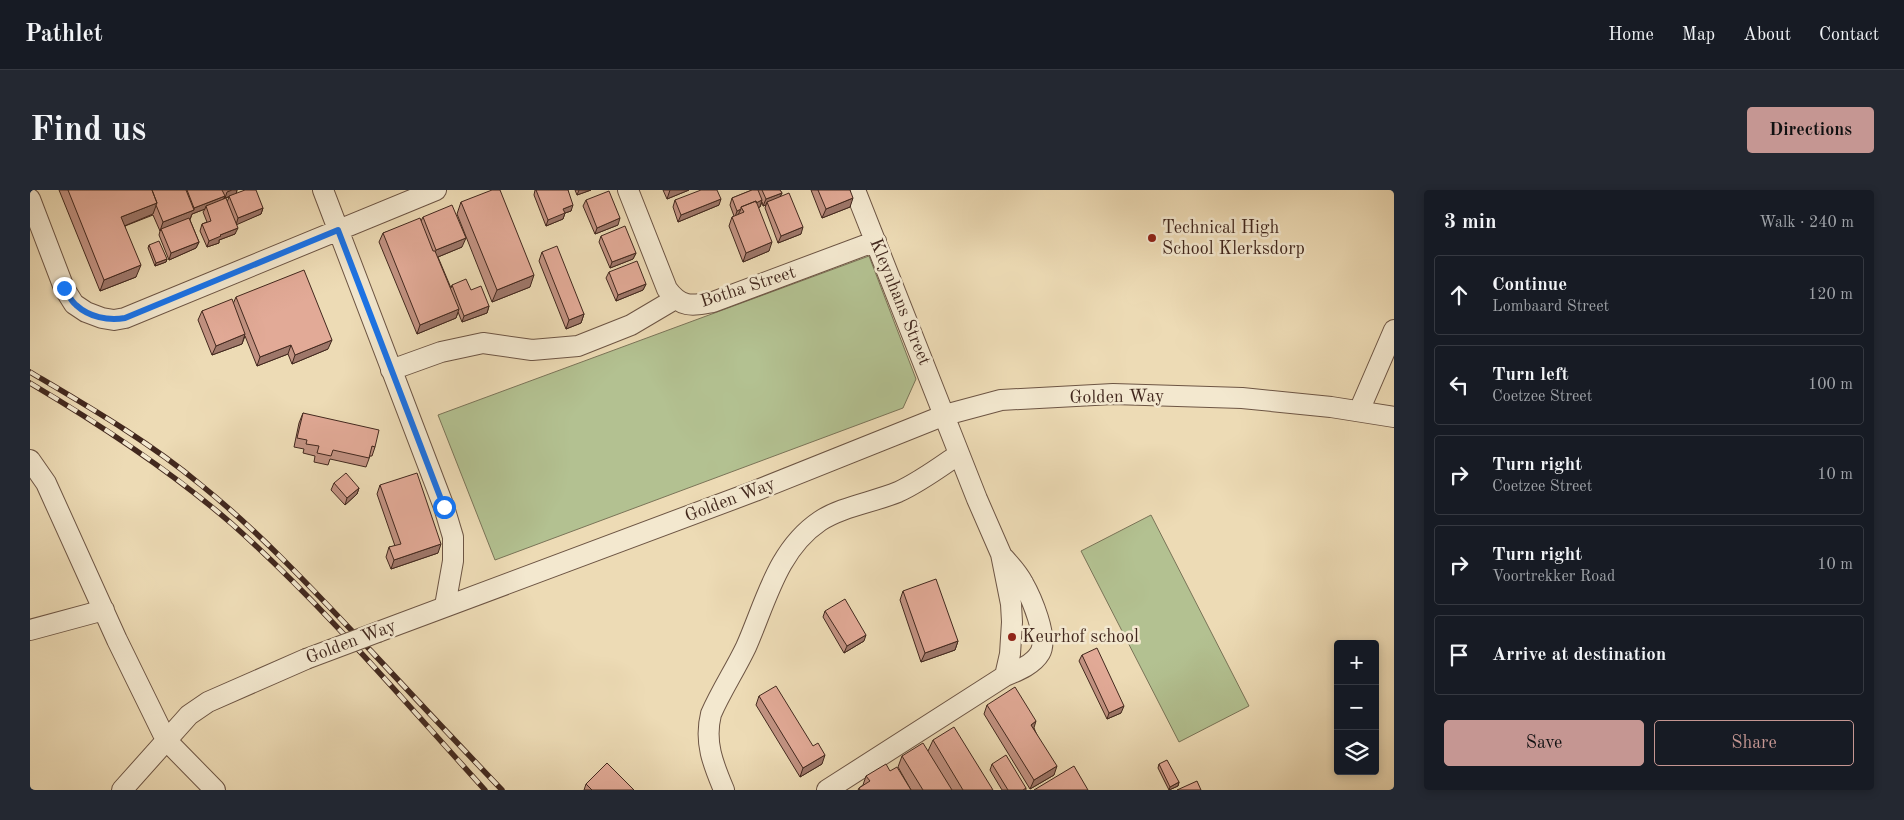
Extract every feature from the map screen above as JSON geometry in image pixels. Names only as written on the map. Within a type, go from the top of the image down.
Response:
[{"type":"street","points":[[322,190],[444,507],[453,537],[453,561],[445,606]]},
{"type":"street","points":[[30,199],[64,288],[74,304],[86,312],[114,320],[125,318],[436,190]]},
{"type":"street","name":"Botha Street","points":[[628,190],[667,288],[675,299],[684,304],[713,302],[876,241]]},
{"type":"street","name":"Kleynhans Street","points":[[855,190],[959,454],[1001,554]]},
{"type":"street","points":[[392,370],[441,352],[483,343],[532,350],[578,346],[631,325],[675,299]]},
{"type":"street","points":[[1359,411],[1394,330]]},
{"type":"street","name":"Golden Way","points":[[122,790],[189,716],[208,702],[306,659],[755,491],[945,415],[1001,400],[1113,394],[1242,398],[1359,411],[1394,417]]},
{"type":"street","points":[[724,790],[711,758],[707,740],[710,714],[745,647],[785,557],[794,543],[803,533],[822,520],[898,492],[959,454]]},
{"type":"street","points":[[30,460],[46,483],[166,740],[215,790]]},
{"type":"street","points":[[826,790],[1005,676],[1025,667],[1041,652],[1043,640],[1040,625],[1023,582],[1001,554]]},
{"type":"street","points":[[1001,554],[1011,604],[1012,622],[1010,654],[1005,676]]},
{"type":"street","points":[[30,630],[104,610]]},
{"type":"green space","points":[[869,256],[916,379],[903,408],[495,560],[438,415]]},
{"type":"green space","points":[[1151,515],[1249,706],[1179,742],[1081,551]]},
{"type":"building","points":[[68,190],[152,190],[157,203],[121,217],[141,265],[104,280]]},
{"type":"building","points":[[152,190],[186,190],[194,210],[163,222]]},
{"type":"building","points":[[187,190],[222,190],[225,196],[194,208]]},
{"type":"building","points":[[245,190],[256,190],[263,208],[238,218],[229,196]]},
{"type":"building","points":[[492,190],[500,190],[534,275],[497,290],[461,202]]},
{"type":"building","points":[[536,190],[568,190],[573,205],[563,209],[565,213],[548,220]]},
{"type":"building","points":[[701,190],[717,190],[721,199],[681,215],[675,200]]},
{"type":"building","points":[[752,190],[758,190],[762,200],[741,207],[737,211],[732,198]]},
{"type":"building","points":[[762,190],[780,190],[782,193],[766,199]]},
{"type":"building","points":[[818,190],[850,190],[853,198],[826,209]]},
{"type":"building","points":[[609,191],[620,218],[597,228],[586,200]]},
{"type":"building","points":[[789,193],[803,227],[781,236],[767,202]]},
{"type":"building","points":[[226,198],[238,228],[209,241],[202,224],[211,221],[206,206]]},
{"type":"building","points":[[756,201],[772,242],[746,253],[732,217],[744,212],[741,207]]},
{"type":"building","points":[[452,205],[466,238],[436,250],[423,217]]},
{"type":"building","points":[[189,218],[199,242],[171,253],[161,229]]},
{"type":"building","points":[[420,218],[459,309],[420,325],[383,233]]},
{"type":"building","points":[[625,226],[636,253],[612,262],[601,236]]},
{"type":"building","points":[[159,241],[167,259],[156,263],[149,245]]},
{"type":"building","points":[[557,246],[584,314],[569,320],[542,252]]},
{"type":"building","points":[[637,261],[646,284],[618,295],[609,272]]},
{"type":"building","points":[[304,270],[332,340],[295,355],[291,345],[260,357],[236,297]]},
{"type":"building","points":[[466,279],[471,290],[481,286],[489,306],[464,316],[452,285]]},
{"type":"building","points":[[232,299],[245,334],[216,346],[202,311]]},
{"type":"building","points":[[303,413],[379,430],[375,447],[372,446],[369,458],[333,450],[331,456],[317,453],[319,446],[306,444],[307,440],[297,438]]},
{"type":"building","points":[[346,473],[359,488],[347,498],[334,483]]},
{"type":"building","points":[[417,473],[441,544],[394,560],[389,547],[401,544],[380,485]]},
{"type":"building","points":[[936,579],[958,641],[925,653],[903,591]]},
{"type":"building","points":[[845,599],[866,635],[847,646],[825,611]]},
{"type":"building","points":[[1097,648],[1124,706],[1109,713],[1082,655]]},
{"type":"building","points":[[776,686],[813,746],[818,743],[825,755],[803,768],[759,696]]},
{"type":"building","points":[[1015,687],[1036,721],[1031,725],[1057,766],[1034,780],[987,705]]},
{"type":"building","points":[[954,727],[993,790],[963,790],[933,740]]},
{"type":"building","points":[[923,743],[952,790],[923,790],[902,756]]},
{"type":"building","points":[[1006,755],[1026,788],[1023,790],[1008,790],[992,764]]},
{"type":"building","points":[[1167,760],[1179,782],[1170,787],[1159,764]]},
{"type":"building","points":[[607,763],[634,790],[592,790],[586,784]]},
{"type":"building","points":[[886,764],[890,771],[897,767],[911,790],[860,790],[859,788],[870,781],[866,776]]},
{"type":"building","points":[[1074,766],[1088,790],[1034,790]]},
{"type":"building","points":[[1197,781],[1201,790],[1177,790]]},
{"type":"railway","points":[[30,372],[139,439],[181,469],[224,504],[310,587],[502,790]]},
{"type":"railway","points":[[30,383],[83,415],[160,467],[232,524],[266,555],[330,620],[485,790]]},
{"type":"place","name":"Technical High School Klerksdorp","points":[[1152,238]]},
{"type":"place","name":"Keurhof school","points":[[1012,637]]},
{"type":"route","points":[[64,288],[74,304],[86,312],[114,320],[125,318],[338,230],[444,507]]}]
